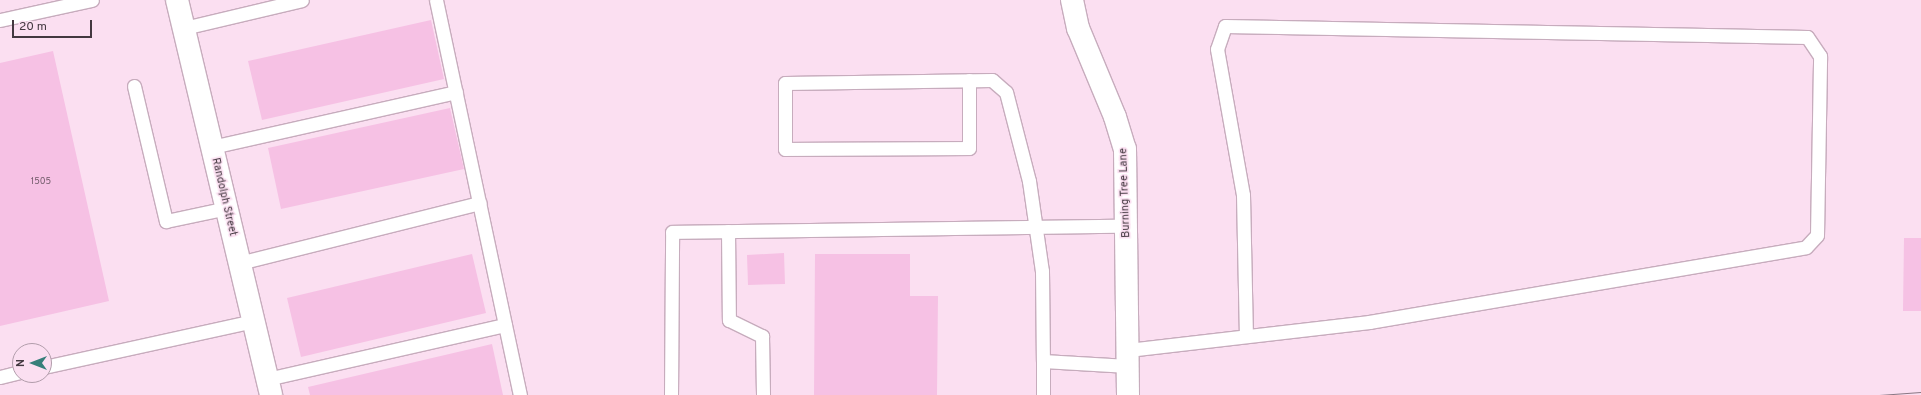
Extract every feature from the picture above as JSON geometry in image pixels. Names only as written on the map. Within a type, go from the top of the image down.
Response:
[{"type":"street","name":"Randolph Street","points":[[177,0],[269,387]]},
{"type":"street","name":"Burning Tree Lane","points":[[1072,0],[1078,28],[1115,117],[1125,149],[1128,226],[1128,395]]},
{"type":"lane","points":[[0,20],[92,0]]},
{"type":"lane","points":[[168,0],[177,0]]},
{"type":"lane","points":[[184,28],[302,0]]},
{"type":"lane","points":[[436,0],[520,395]]},
{"type":"lane","points":[[1043,361],[1128,358],[1246,336],[1369,322],[1806,246],[1817,235],[1820,56],[1807,37],[1225,26],[1217,48],[1243,195],[1246,336]]},
{"type":"lane","points":[[969,80],[969,148],[785,149],[784,83],[969,80],[992,80],[1006,92],[1029,181],[1042,271],[1043,395]]},
{"type":"lane","points":[[134,86],[166,222],[227,208]]},
{"type":"lane","points":[[212,147],[456,92]]},
{"type":"lane","points":[[239,263],[480,203]]},
{"type":"lane","points":[[671,395],[672,232],[1128,226]]},
{"type":"lane","points":[[728,231],[729,320],[762,336],[763,395]]},
{"type":"lane","points":[[52,365],[253,321]]},
{"type":"lane","points":[[269,387],[505,325]]},
{"type":"lane","points":[[0,377],[12,374]]},
{"type":"building","points":[[431,20],[444,79],[262,120],[248,61]]},
{"type":"building","points":[[53,51],[109,301],[0,326],[0,63]]},
{"type":"building","points":[[450,108],[464,169],[281,209],[268,148]]},
{"type":"building","points":[[1904,238],[1921,238],[1921,311],[1903,311]]},
{"type":"building","points":[[784,253],[785,284],[748,285],[747,255]]},
{"type":"building","points":[[472,254],[486,313],[301,357],[287,298]]},
{"type":"building","points":[[815,254],[910,254],[910,296],[938,296],[937,395],[814,395]]},
{"type":"building","points":[[492,344],[503,395],[310,395],[308,387]]},
{"type":"tram line","points":[[1879,395],[1921,392]]}]
